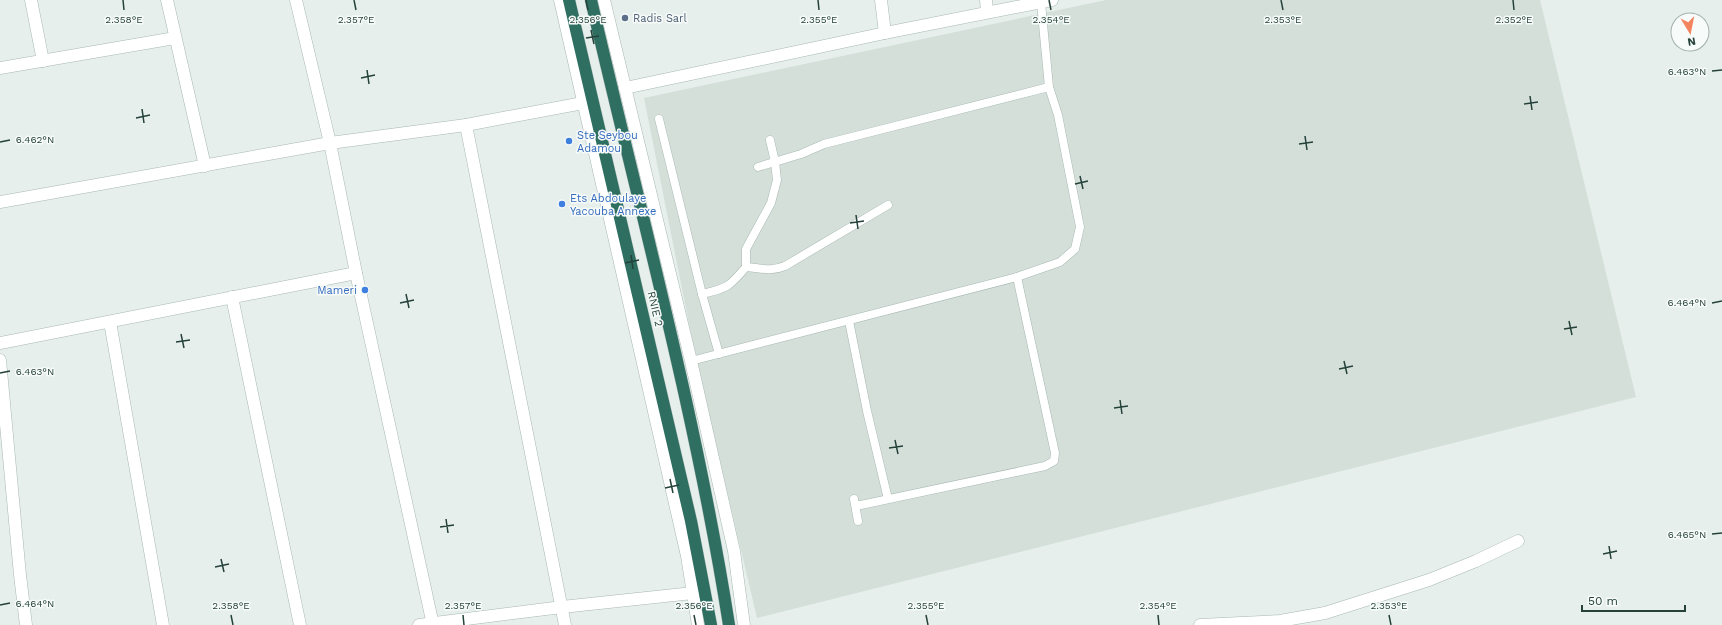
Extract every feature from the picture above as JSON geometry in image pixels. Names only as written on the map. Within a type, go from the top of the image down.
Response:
[{"type":"highway","name":"RNIE 2","points":[[569,0],[691,521],[711,625]]},
{"type":"highway","name":"RNIE 2","points":[[591,0],[678,364],[718,553],[729,625]]},
{"type":"street","points":[[31,0],[43,61]]},
{"type":"street","points":[[167,0],[205,166]]},
{"type":"street","points":[[296,0],[330,143],[356,273],[433,624]]},
{"type":"street","points":[[560,0],[687,556],[698,625]]},
{"type":"street","points":[[604,0],[692,361],[734,551],[744,625]]},
{"type":"street","points":[[880,0],[886,33]]},
{"type":"street","points":[[986,0],[986,12]]},
{"type":"street","points":[[625,88],[986,12],[1046,1]]},
{"type":"street","points":[[0,68],[175,38]]},
{"type":"street","points":[[0,202],[330,143],[466,125],[584,103]]},
{"type":"street","points":[[466,125],[565,625]]},
{"type":"street","points":[[0,343],[356,273]]},
{"type":"street","points":[[232,297],[300,625]]},
{"type":"street","points":[[110,322],[163,625]]},
{"type":"street","points":[[0,360],[26,625]]},
{"type":"street","points":[[1200,625],[1280,621],[1325,613],[1429,580],[1476,561],[1518,541]]},
{"type":"street","points":[[419,625],[562,607],[693,593]]},
{"type":"lane","points":[[692,361],[1017,276],[1060,262],[1075,249],[1080,227],[1058,115],[1050,87],[1046,1]]},
{"type":"lane","points":[[758,167],[824,144],[1020,93],[1050,87]]},
{"type":"lane","points":[[659,119],[702,294],[719,354]]},
{"type":"lane","points":[[702,294],[723,289],[732,283],[746,267],[746,250],[771,203],[777,180],[770,140]]},
{"type":"lane","points":[[746,267],[775,270],[785,266],[888,205]]},
{"type":"lane","points":[[858,521],[855,503],[888,499],[1045,466],[1054,461],[1055,453],[1017,276]]},
{"type":"lane","points":[[849,321],[867,411],[888,499]]},
{"type":"shaded area","points":[[1106,0],[1540,0],[1636,397],[757,618],[696,359],[644,98]]},
{"type":"place","name":"Radis Sarl","points":[[625,18]]},
{"type":"place","name":"Ste Seybou Adamou","points":[[569,141]]},
{"type":"place","name":"Ets Abdoulaye Yacouba Annexe","points":[[562,204]]},
{"type":"place","name":"Mameri","points":[[365,290]]}]
